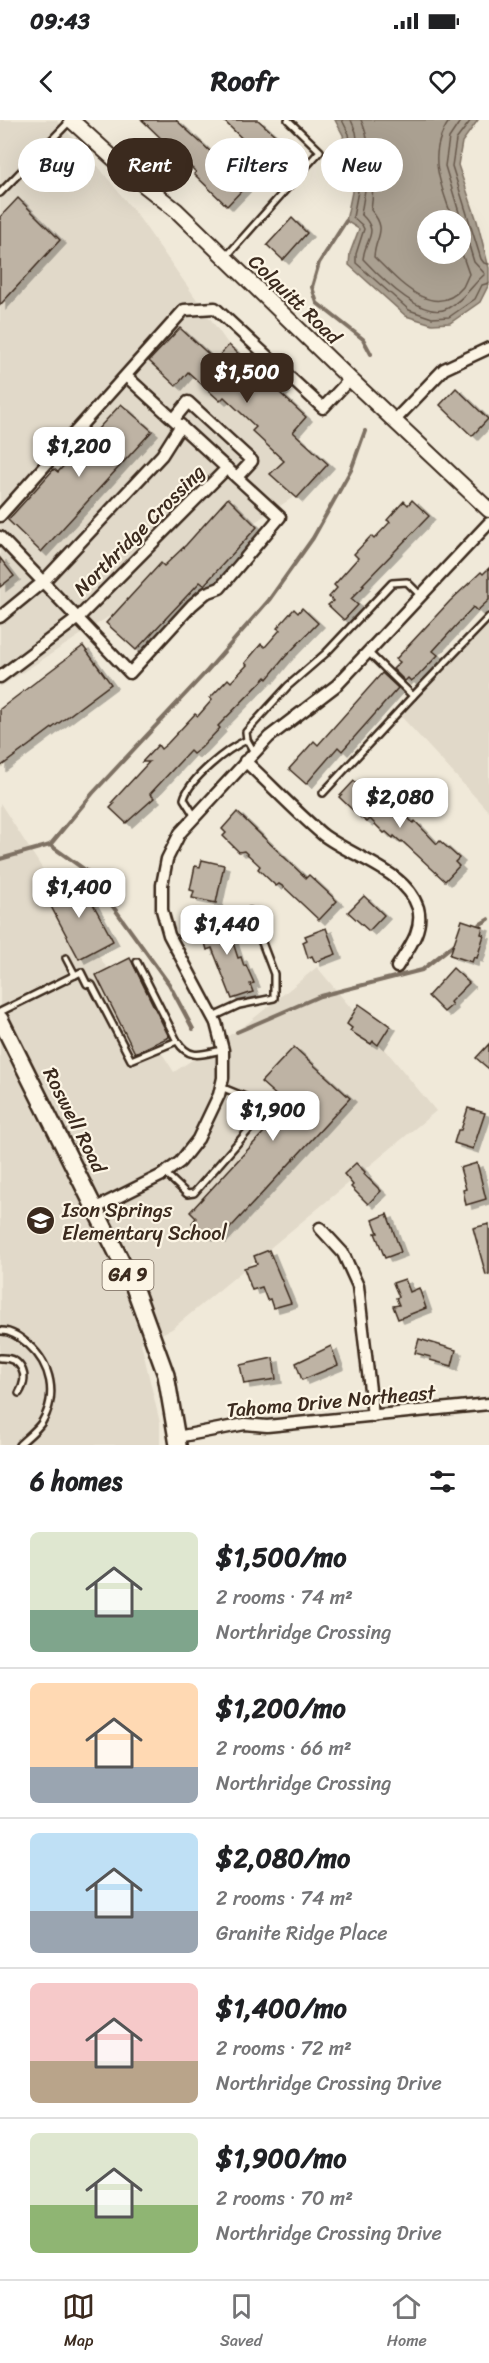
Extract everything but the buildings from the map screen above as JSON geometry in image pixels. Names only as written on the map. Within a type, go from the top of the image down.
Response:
[{"type":"main road","name":"Roswell Road","points":[[0,1019],[134,1287],[156,1344],[168,1385],[178,1441]]},
{"type":"street","name":"Colquitt Road","points":[[71,120],[135,178],[176,210],[489,510]]},
{"type":"street","points":[[0,516],[184,310],[202,307],[215,308],[323,408],[350,379]]},
{"type":"street","points":[[394,421],[444,369],[489,348]]},
{"type":"street","name":"Northridge Crossing","points":[[0,537],[130,673],[192,605],[206,593],[220,588],[280,517],[126,376]]},
{"type":"street","name":"Northridge Crossing","points":[[178,422],[188,402],[252,461],[237,477]]},
{"type":"street","points":[[0,617],[44,581],[162,455],[178,422]]},
{"type":"street","name":"Northridge Crossing","points":[[0,677],[78,618],[227,468]]},
{"type":"street","points":[[96,1208],[165,1173],[180,1162],[198,1139],[221,1086],[224,1064],[221,1036],[169,935],[162,910],[162,885],[167,859],[180,833],[194,815],[269,737],[337,685],[489,523]]},
{"type":"street","points":[[245,761],[322,834],[390,874],[410,892],[418,910],[418,930],[397,967]]},
{"type":"street","points":[[320,1228],[343,1253],[358,1286],[373,1416]]},
{"type":"street","name":"Tahoma Drive Northeast","points":[[178,1441],[245,1424],[267,1426],[489,1404]]},
{"type":"lane","points":[[0,193],[71,120]]},
{"type":"lane","points":[[225,258],[320,152],[288,120]]},
{"type":"lane","points":[[254,752],[247,740],[246,732],[288,686],[326,653],[392,583],[407,582],[421,596]]},
{"type":"lane","points":[[323,793],[489,617]]},
{"type":"lane","points":[[368,652],[413,696]]},
{"type":"lane","points":[[194,815],[184,799],[186,791],[220,757],[234,746],[247,740]]},
{"type":"lane","points":[[213,1017],[239,1005],[274,998],[273,974],[250,911]]},
{"type":"lane","points":[[66,958],[75,975]]},
{"type":"lane","points":[[137,962],[183,1051],[192,1054],[222,1050]]},
{"type":"lane","points":[[0,1012],[81,972],[87,984],[92,986],[131,1060],[177,1041]]},
{"type":"lane","points":[[165,1173],[187,1194],[194,1193],[268,1107],[221,1086]]},
{"type":"lane","points":[[0,1331],[20,1337],[39,1355],[49,1374],[51,1392],[42,1423],[19,1445]]},
{"type":"lane","points":[[0,1358],[10,1358],[25,1375],[26,1382],[19,1393]]},
{"type":"shaded area","points":[[0,120],[56,120],[73,138],[18,138],[18,192],[95,192],[95,162],[107,178],[107,192],[119,192],[137,215],[323,478],[0,687]]},
{"type":"shaded area","points":[[489,613],[489,812],[397,712]]},
{"type":"shaded area","points":[[0,803],[174,1072],[248,1023],[317,967],[436,1111],[172,1329],[141,1343],[160,1423],[160,1445],[0,1445]]},
{"type":"water","points":[[335,120],[478,120],[462,142],[458,165],[477,221],[489,268],[489,284],[480,302],[450,323],[432,324],[406,316],[349,265],[350,253],[359,229],[346,221],[352,192],[403,192],[403,138],[343,138]]},
{"type":"waterway","points":[[346,221],[319,263],[312,287],[317,303],[363,339],[371,354]]},
{"type":"waterway","points":[[0,859],[50,845],[93,793],[207,671],[269,600],[313,538],[351,470],[365,431]]},
{"type":"waterway","points":[[50,845],[88,872],[169,984],[193,1029]]},
{"type":"waterway","points":[[474,928],[489,919]]},
{"type":"waterway","points":[[237,1032],[320,996],[422,970],[457,942]]},
{"type":"place","name":"Ison Springs Elementary School","points":[[41,1221]]}]
